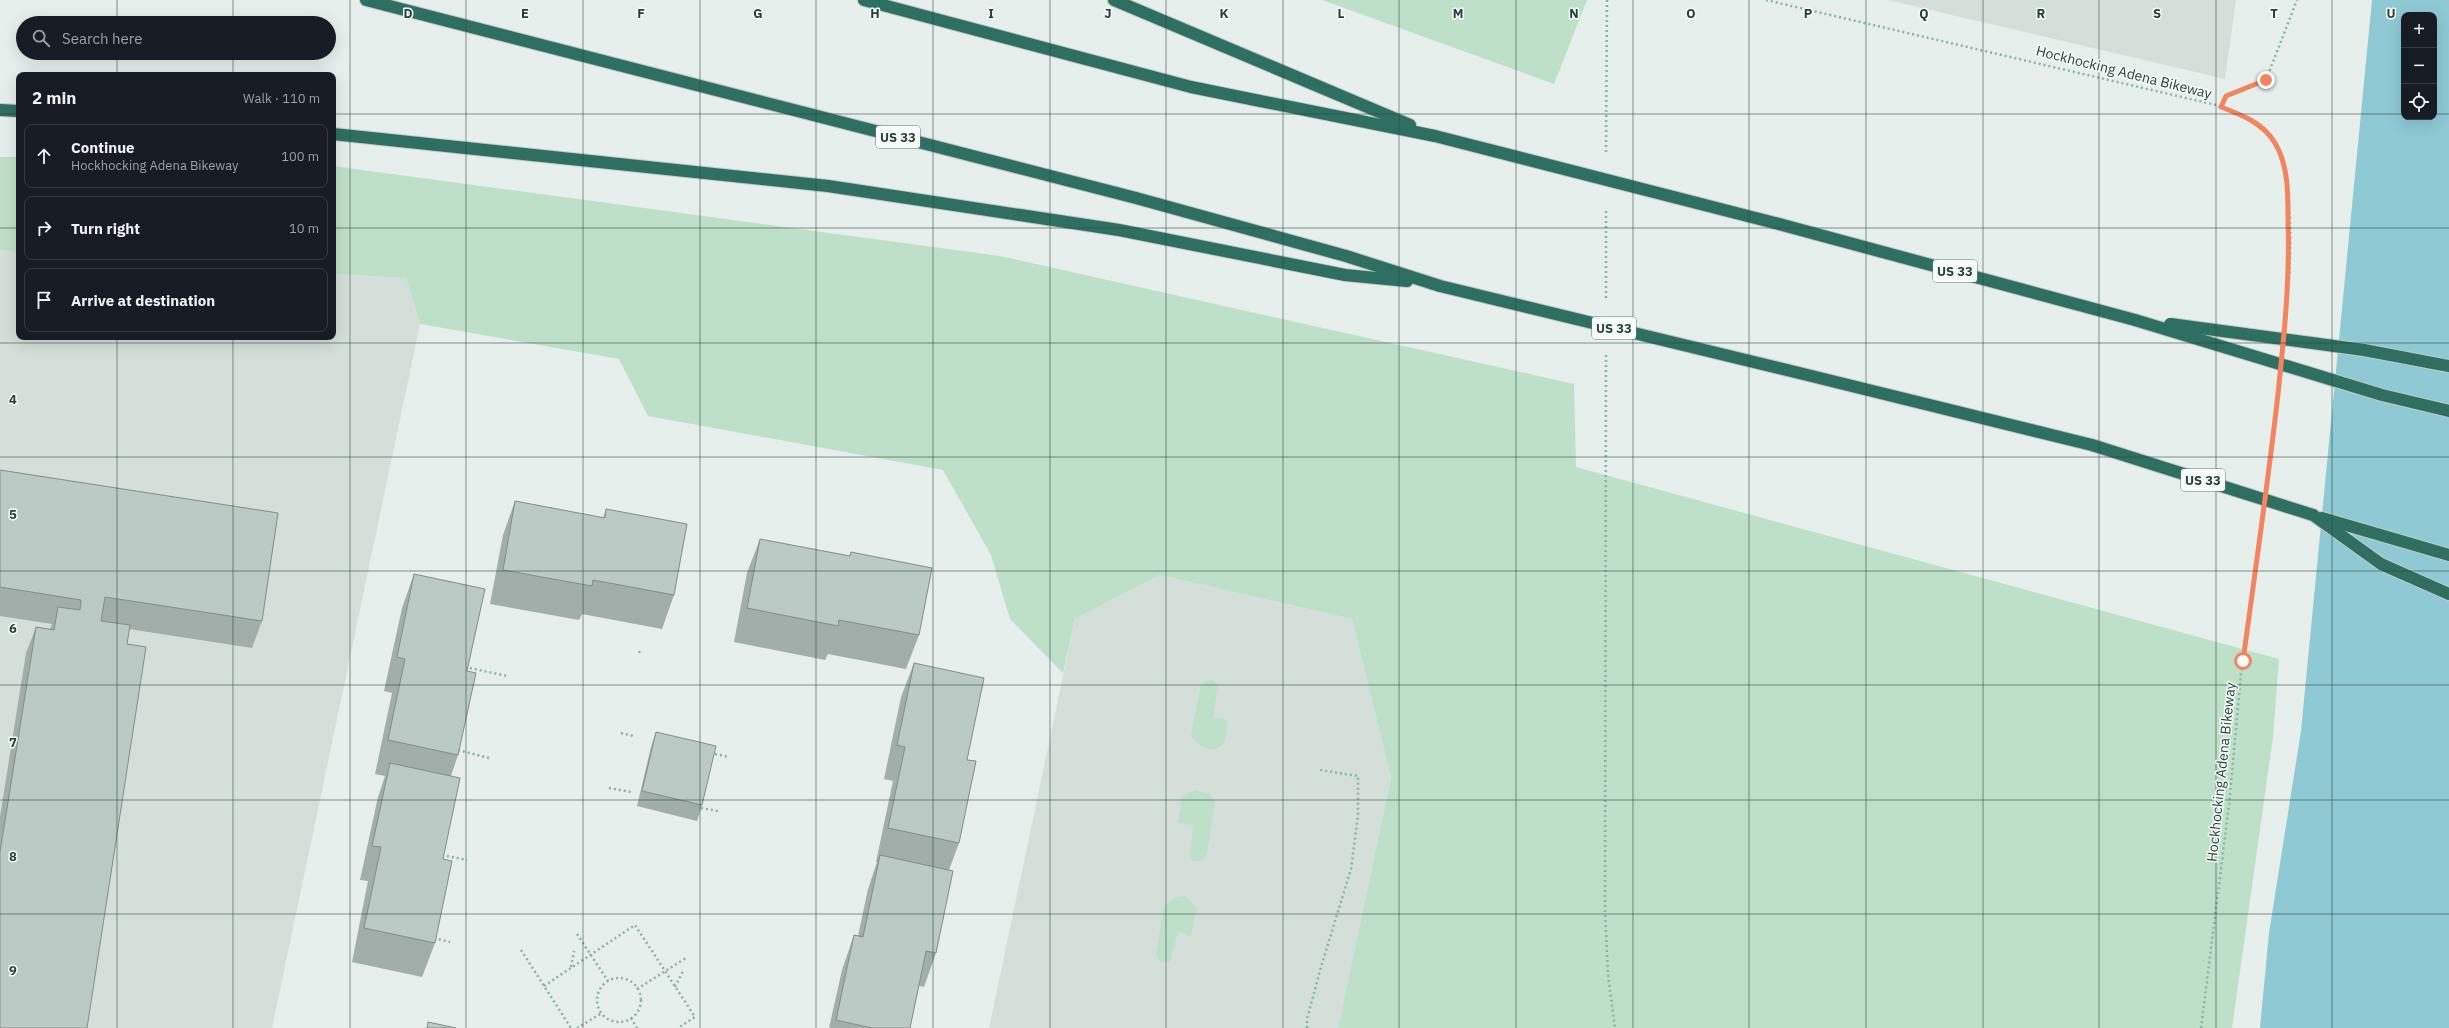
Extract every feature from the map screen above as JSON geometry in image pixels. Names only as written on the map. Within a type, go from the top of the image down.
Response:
[{"type":"highway","name":"US 33","points":[[366,0],[1136,198],[1346,256],[1428,283],[2092,445],[2313,515],[2381,564],[2449,594]]},
{"type":"highway","name":"US 33","points":[[864,0],[1191,87],[1435,136],[1775,223],[2135,320],[2382,395],[2449,411]]},
{"type":"highway","points":[[1114,0],[1435,136]]},
{"type":"highway","points":[[0,110],[16,111]]},
{"type":"highway","points":[[336,134],[828,186],[1119,230],[1345,275],[1428,283]]},
{"type":"highway","points":[[2135,320],[2364,350],[2449,366]]},
{"type":"highway","points":[[2313,515],[2449,555]]},
{"type":"path","points":[[1606,160],[1607,0]]},
{"type":"path","name":"Hockhocking Adena Bikeway","points":[[1766,0],[2084,72],[2221,107],[2241,114],[2264,128],[2276,144],[2285,171],[2289,261],[2286,320]]},
{"type":"path","points":[[2221,107],[2226,96],[2266,80],[2297,0]]},
{"type":"path","points":[[1606,208],[1606,303]]},
{"type":"path","points":[[1606,351],[1604,910],[1608,975],[1615,1028]]},
{"type":"path","points":[[2268,475],[2278,390]]},
{"type":"path","name":"Hockhocking Adena Bikeway","points":[[2201,1028],[2229,806],[2242,674],[2262,522]]},
{"type":"path","points":[[465,667],[507,676]]},
{"type":"path","points":[[621,733],[634,736]]},
{"type":"path","points":[[458,750],[489,758]]},
{"type":"path","points":[[715,754],[729,757]]},
{"type":"path","points":[[1307,1028],[1307,1019],[1321,967],[1351,869],[1358,815],[1358,776],[1320,770]]},
{"type":"path","points":[[609,788],[631,792]]},
{"type":"path","points":[[701,808],[718,811]]},
{"type":"path","points":[[442,855],[467,860]]},
{"type":"path","points":[[544,986],[635,925],[695,1017],[678,1028]]},
{"type":"path","points":[[577,934],[608,981]]},
{"type":"path","points":[[434,938],[450,942]]},
{"type":"path","points":[[521,950],[571,1028]]},
{"type":"path","points":[[571,967],[574,951]]},
{"type":"path","points":[[637,989],[686,958]]},
{"type":"path","points":[[675,987],[683,971]]},
{"type":"path","points":[[624,979],[637,989],[641,999],[640,1006],[631,1018],[617,1022],[602,1013],[597,1002],[597,994],[608,981],[624,979]]},
{"type":"path","points":[[577,1028],[602,1013]]},
{"type":"path","points":[[631,1018],[637,1028]]},
{"type":"shaded area","points":[[1888,0],[2236,0],[2225,79]]},
{"type":"shaded area","points":[[0,250],[16,253],[16,340],[336,340],[336,274],[406,278],[420,324],[272,1028],[0,1028]]},
{"type":"shaded area","points":[[1160,575],[1352,619],[1391,778],[1338,1028],[989,1028],[1075,619]]},
{"type":"green space","points":[[1322,0],[1587,0],[1554,84]]},
{"type":"green space","points":[[0,157],[16,157],[16,253],[0,250]]},
{"type":"green space","points":[[336,166],[1000,256],[1574,384],[1576,467],[2279,659],[2273,737],[2232,1028],[1338,1028],[1391,778],[1352,619],[1160,575],[1075,619],[1063,673],[1010,619],[991,555],[943,470],[648,416],[619,359],[420,324],[406,278],[336,274]]},
{"type":"green space","points":[[1211,679],[1218,685],[1213,717],[1228,720],[1225,740],[1220,747],[1215,749],[1202,746],[1191,735],[1201,684]]},
{"type":"green space","points":[[1195,790],[1209,794],[1215,802],[1207,854],[1202,860],[1192,861],[1190,854],[1193,825],[1178,823],[1182,797]]},
{"type":"green space","points":[[1185,896],[1197,907],[1191,936],[1178,932],[1170,962],[1160,962],[1156,955],[1164,906],[1174,898]]},
{"type":"water","points":[[2372,0],[2449,0],[2449,1028],[2260,1028],[2269,933],[2301,731]]},
{"type":"building","points":[[0,470],[278,513],[262,621],[105,597],[101,621],[130,625],[127,644],[146,647],[87,1028],[0,1028],[0,852],[36,627],[54,630],[58,607],[80,610],[81,600],[0,587]]},
{"type":"building","points":[[515,501],[605,518],[606,509],[687,524],[674,595],[593,580],[592,586],[503,570]]},
{"type":"building","points":[[760,539],[850,556],[851,552],[932,568],[919,635],[839,620],[838,626],[747,608]]},
{"type":"building","points":[[414,574],[485,589],[467,671],[476,673],[458,755],[388,740],[405,659],[397,657]]},
{"type":"building","points":[[914,663],[984,678],[967,760],[976,761],[959,843],[888,828],[905,747],[897,745]]},
{"type":"building","points":[[656,732],[716,746],[702,805],[642,791]]},
{"type":"building","points":[[390,763],[460,778],[443,859],[452,861],[435,943],[364,928],[381,847],[372,846]]},
{"type":"building","points":[[880,855],[953,871],[936,953],[926,951],[910,1028],[872,1028],[836,1020],[854,935],[863,937]]},
{"type":"building","points":[[428,1022],[456,1028],[427,1028]]},
{"type":"route","points":[[2243,661],[2272,444],[2288,297],[2288,203],[2285,171],[2276,144],[2264,128],[2241,114],[2221,107],[2226,96],[2235,94],[2266,80]]}]
